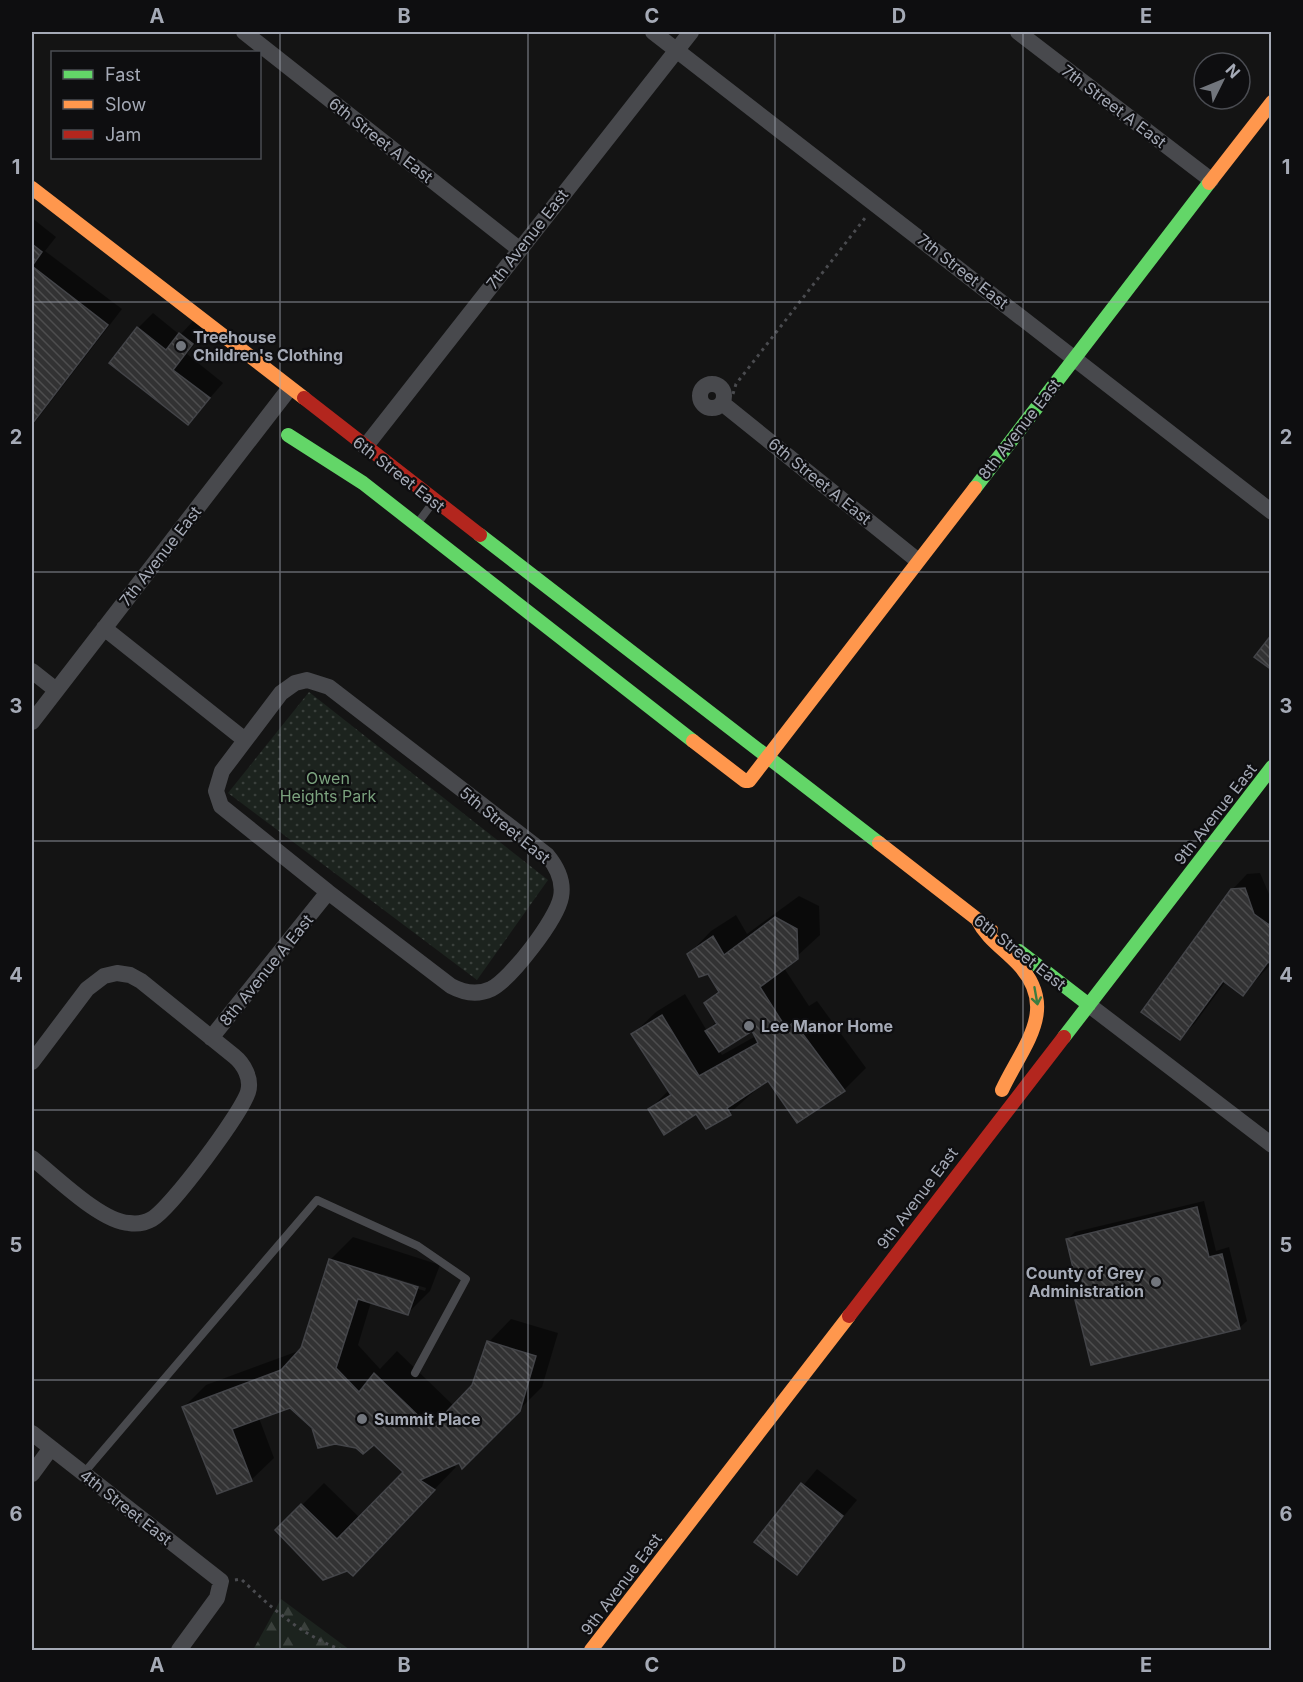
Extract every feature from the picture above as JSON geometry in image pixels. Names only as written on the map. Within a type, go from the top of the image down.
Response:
[{"type":"main road","name":"8th Avenue East","points":[[768,758],[917,560],[1272,102]]},
{"type":"main road","name":"6th Street East","points":[[32,188],[434,501],[564,607],[768,758],[1089,1005]]},
{"type":"main road","name":"6th Street East","points":[[288,435],[338,464],[416,525],[551,624],[745,781],[753,778],[768,758]]},
{"type":"main road","name":"9th Avenue East","points":[[591,1650],[1272,767]]},
{"type":"main road","points":[[977,919],[983,933],[1026,971],[1036,988],[1038,1005],[1035,1028],[1005,1082],[982,1141]]},
{"type":"street","name":"6th Street A East","points":[[244,32],[519,249]]},
{"type":"street","name":"7th Street East","points":[[653,32],[1272,512]]},
{"type":"street","name":"7th Avenue East","points":[[364,447],[691,32]]},
{"type":"street","name":"7th Street A East","points":[[1018,32],[1211,180]]},
{"type":"street","name":"7th Avenue East","points":[[32,722],[289,389]]},
{"type":"street","name":"6th Street A East","points":[[726,400],[917,560]]},
{"type":"street","points":[[104,628],[245,740]]},
{"type":"street","points":[[32,671],[56,690]]},
{"type":"street","name":"5th Street East","points":[[307,680],[324,684],[547,855],[558,870],[562,888],[559,906],[521,960],[495,986],[476,993],[451,986],[328,892],[221,806],[217,796],[217,783],[245,740],[290,686],[307,680]]},
{"type":"street","name":"8th Avenue A East","points":[[32,1158],[110,1218],[128,1223],[152,1219],[177,1194],[239,1110],[248,1092],[248,1077],[243,1065],[211,1038],[328,892]]},
{"type":"street","points":[[32,1062],[87,989],[110,974],[123,973],[136,977],[211,1038]]},
{"type":"street","name":"6th Street East","points":[[1089,1005],[1272,1145]]},
{"type":"street","name":"4th Street East","points":[[32,1432],[221,1581]]},
{"type":"street","points":[[32,1474],[51,1448]]},
{"type":"street","points":[[179,1650],[217,1598],[221,1581]]},
{"type":"lane","points":[[416,525],[434,501]]},
{"type":"lane","points":[[83,1474],[317,1200],[418,1246],[466,1279],[416,1373]]},
{"type":"path","points":[[726,400],[865,218]]},
{"type":"path","points":[[221,1581],[241,1579],[273,1610],[314,1640],[342,1650]]},
{"type":"green space","name":"Owen Heights Park","points":[[309,692],[548,880],[477,980],[228,793]]},
{"type":"green space","points":[[281,1599],[350,1650],[253,1650]]},
{"type":"building","points":[[32,244],[42,252],[32,266]]},
{"type":"building","points":[[32,266],[108,325],[32,424]]},
{"type":"building","points":[[137,327],[166,350],[179,333],[193,344],[173,370],[210,398],[188,425],[109,363]]},
{"type":"building","points":[[1272,634],[1272,670],[1254,657]]},
{"type":"building","points":[[1245,888],[1254,914],[1272,927],[1272,965],[1268,962],[1243,996],[1223,981],[1180,1040],[1141,1012],[1231,889]]},
{"type":"building","name":"Lee Manor Home","points":[[775,917],[797,929],[798,959],[760,987],[786,1028],[794,1022],[845,1091],[797,1123],[768,1081],[727,1108],[731,1115],[706,1129],[696,1114],[664,1135],[648,1109],[671,1095],[631,1034],[662,1015],[699,1076],[758,1043],[752,1031],[719,1052],[705,1031],[717,1024],[704,1003],[719,992],[708,974],[699,977],[687,954],[713,936],[724,955]]},
{"type":"building","name":"County of Grey Administration","points":[[1197,1207],[1209,1257],[1222,1254],[1240,1329],[1091,1365],[1075,1300],[1083,1297],[1085,1290],[1080,1274],[1074,1272],[1066,1239]]},
{"type":"building","name":"Summit Place","points":[[329,1259],[418,1287],[408,1315],[358,1299],[336,1368],[359,1392],[374,1373],[431,1428],[472,1385],[487,1341],[536,1356],[520,1411],[462,1469],[459,1463],[420,1480],[435,1490],[353,1576],[347,1571],[323,1580],[275,1530],[301,1504],[337,1539],[403,1472],[374,1445],[363,1454],[356,1448],[335,1444],[318,1448],[312,1428],[290,1408],[232,1429],[252,1481],[217,1494],[182,1407],[281,1370],[301,1348]]},
{"type":"building","points":[[801,1483],[843,1516],[797,1575],[754,1542]]},
{"type":"traffic: fast","points":[[975,488],[1209,183]]},
{"type":"traffic: fast","points":[[288,435],[363,483],[693,741]]},
{"type":"traffic: fast","points":[[480,535],[879,843]]},
{"type":"traffic: fast","points":[[1064,1037],[1272,767]]},
{"type":"traffic: fast","points":[[1019,951],[1089,1005]]},
{"type":"traffic: slow","points":[[1209,183],[1272,102]]},
{"type":"traffic: slow","points":[[32,188],[304,398]]},
{"type":"traffic: slow","points":[[693,741],[745,781],[749,781],[975,488]]},
{"type":"traffic: slow","points":[[879,843],[991,930]]},
{"type":"traffic: slow","points":[[977,919],[990,938],[1018,964],[1030,980],[1036,996],[1037,1012],[1034,1027],[1002,1090]]},
{"type":"traffic: slow","points":[[591,1650],[849,1316]]},
{"type":"traffic: jam","points":[[304,398],[480,535]]},
{"type":"traffic: jam","points":[[849,1316],[1064,1037]]},
{"type":"place","name":"Treehouse Children's Clothing","points":[[181,346]]},
{"type":"place","name":"Lee Manor Home","points":[[749,1026]]},
{"type":"place","name":"County of Grey Administration","points":[[1156,1282]]},
{"type":"place","name":"Summit Place","points":[[362,1419]]}]
